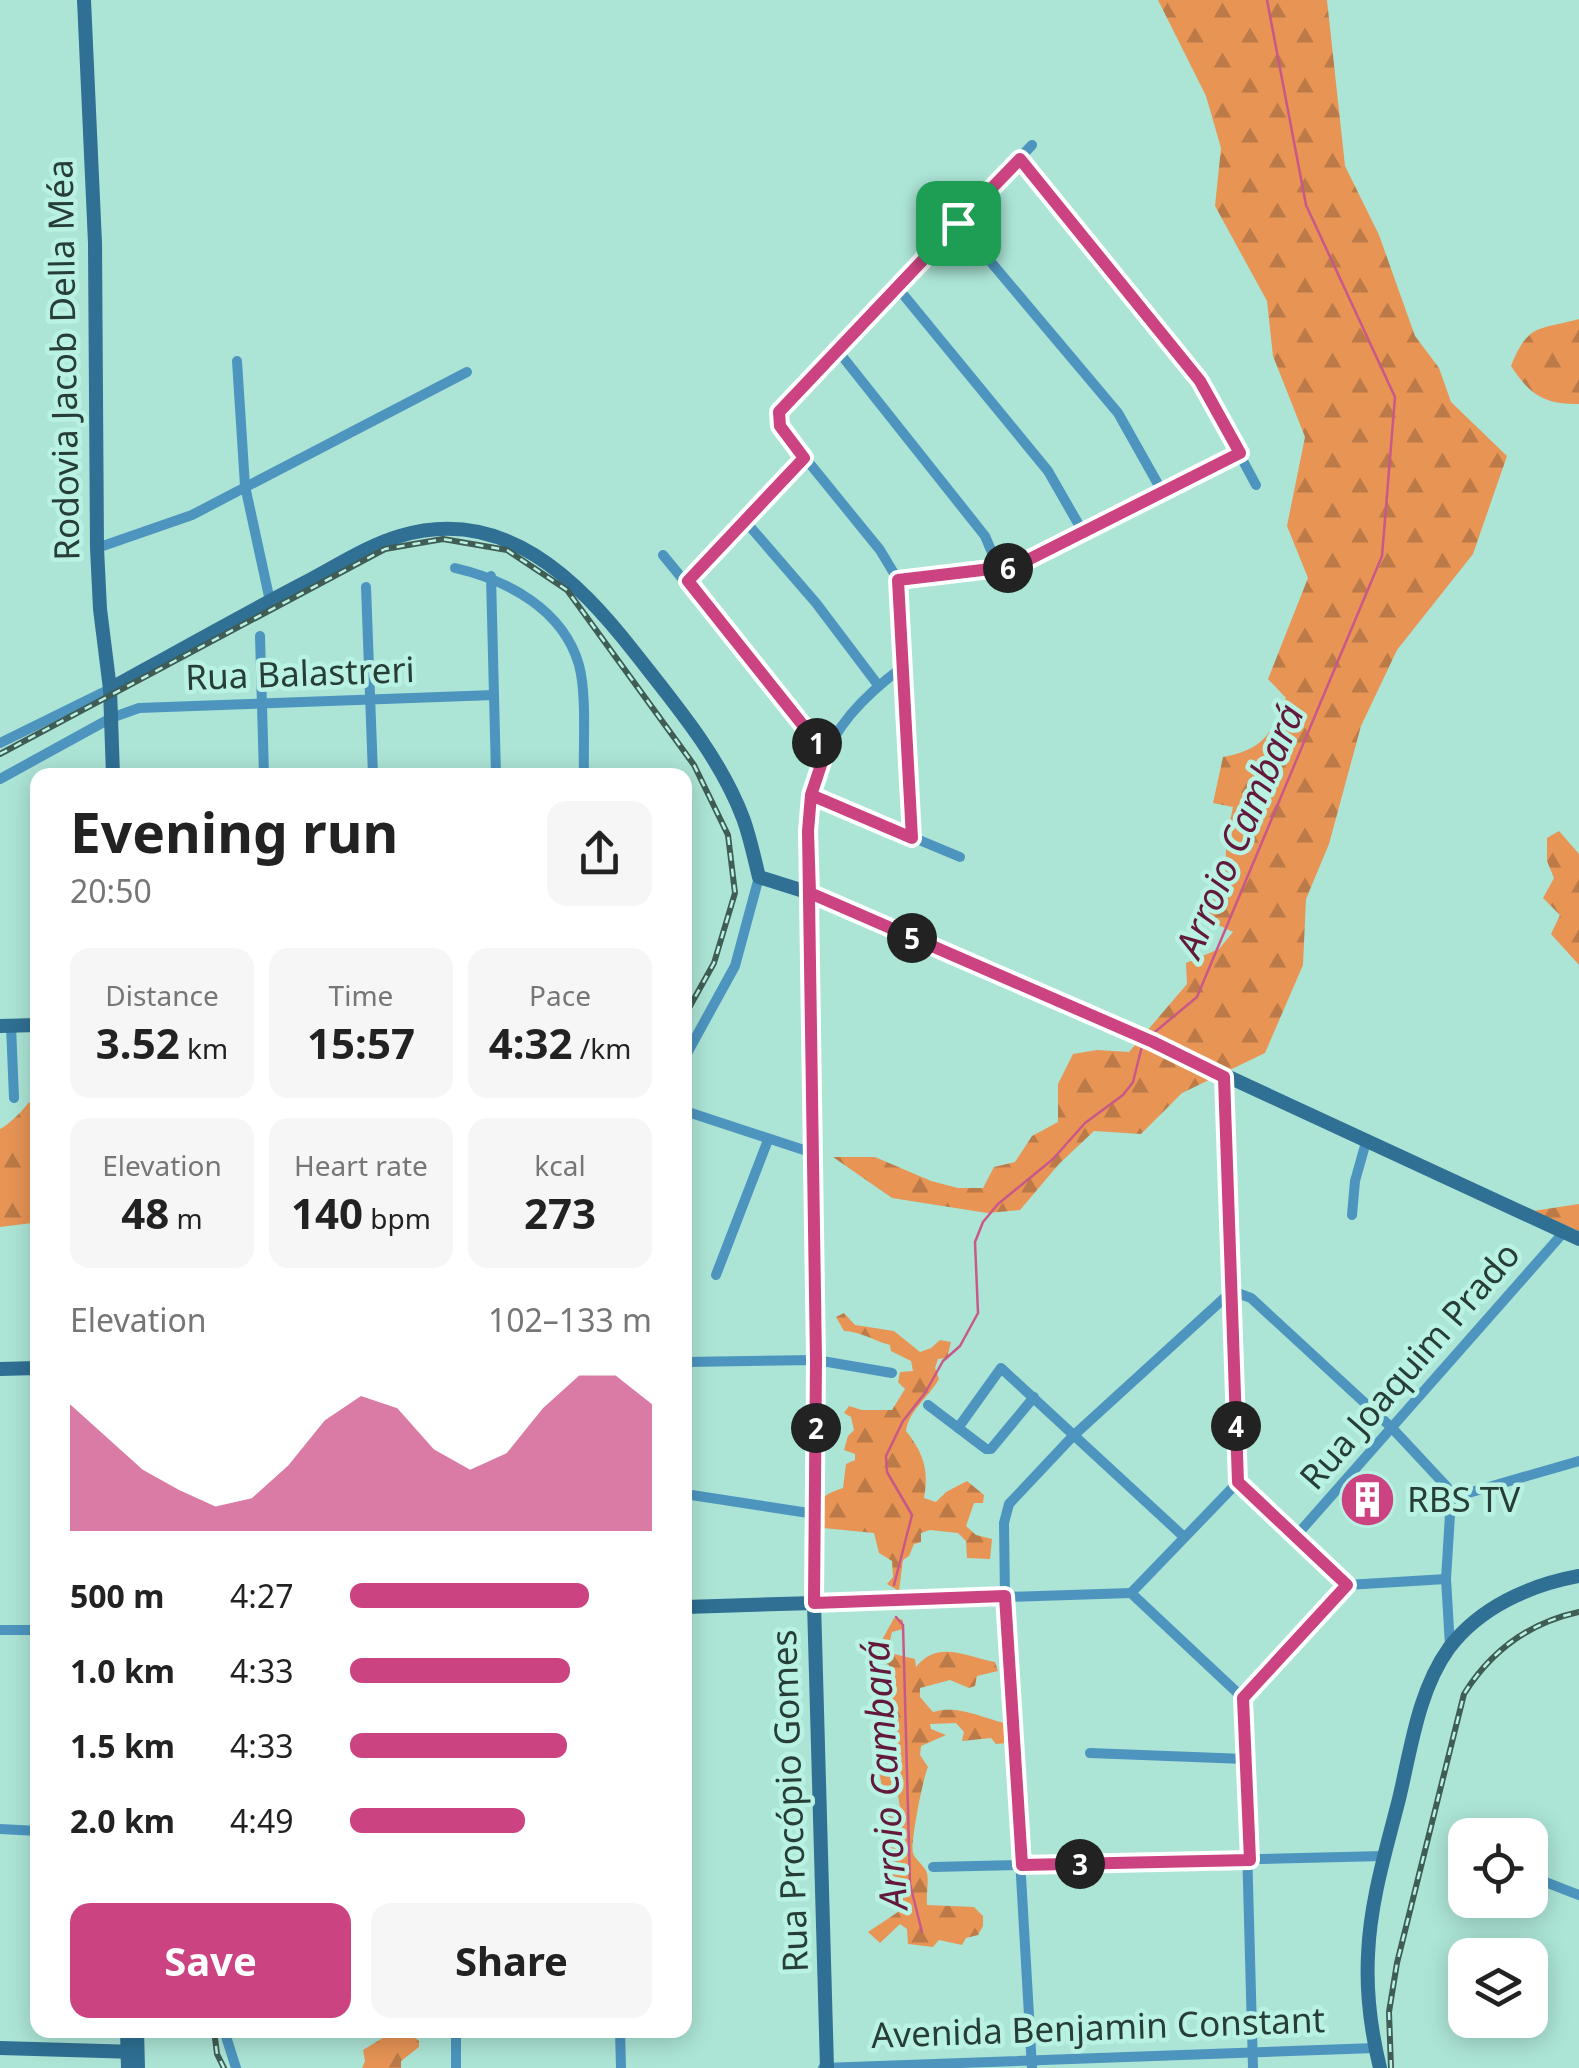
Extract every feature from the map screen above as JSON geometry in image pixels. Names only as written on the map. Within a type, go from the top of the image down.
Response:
[{"type":"street","name":"Rodovia Jacob Della Méa","points":[[84,0],[95,243],[96,548],[110,689],[112,768]]},
{"type":"street","points":[[912,838],[898,580],[880,550],[780,426],[779,412],[1032,146]]},
{"type":"street","points":[[1020,159],[1200,381],[1256,485]]},
{"type":"street","points":[[958,223],[1118,413],[1163,493]]},
{"type":"street","points":[[897,287],[1048,472],[1083,532]]},
{"type":"street","points":[[838,351],[985,536],[999,569]]},
{"type":"street","points":[[237,361],[244,486],[270,600]]},
{"type":"street","points":[[96,548],[192,515],[468,372]]},
{"type":"street","points":[[898,580],[999,569],[1030,561],[1240,453]]},
{"type":"street","points":[[688,581],[804,458]]},
{"type":"street","points":[[746,522],[816,603],[878,685]]},
{"type":"street","points":[[0,743],[402,535],[468,531],[514,543],[538,554],[597,604],[684,716],[738,805],[759,877],[736,966],[692,1045]]},
{"type":"street","points":[[663,555],[825,753]]},
{"type":"street","points":[[455,568],[492,576],[523,594],[548,615],[572,647],[580,669],[584,768]]},
{"type":"street","points":[[492,576],[496,768]]},
{"type":"street","points":[[366,587],[373,768]]},
{"type":"street","points":[[260,636],[264,768]]},
{"type":"street","name":"Rua Procópio Gomes","points":[[825,2068],[814,1603],[816,1360],[808,831],[811,795],[825,753],[845,718],[904,666]]},
{"type":"street","name":"Rua Balastreri","points":[[0,779],[111,718],[140,708],[494,695]]},
{"type":"street","points":[[811,795],[960,857]]},
{"type":"street","points":[[759,877],[810,893],[1153,1042],[1579,1239]]},
{"type":"street","points":[[14,1098],[5,1026],[30,1025]]},
{"type":"street","points":[[1224,1077],[1238,1482],[1347,1585]]},
{"type":"street","points":[[692,1113],[812,1152]]},
{"type":"street","points":[[716,1275],[768,1140]]},
{"type":"street","points":[[1352,1215],[1355,1181],[1366,1142]]},
{"type":"street","name":"Rua Joaquim Prado","points":[[1296,1536],[1564,1232]]},
{"type":"street","points":[[1232,1291],[1251,1298],[1392,1428],[1438,1476],[1450,1498],[1446,1579],[1450,1647]]},
{"type":"street","points":[[1032,2064],[1004,1522],[1009,1504],[1074,1436],[1232,1291]]},
{"type":"street","points":[[692,1362],[816,1360],[892,1373]]},
{"type":"street","points":[[0,1369],[30,1368]]},
{"type":"street","points":[[958,1428],[998,1368],[1183,1536]]},
{"type":"street","points":[[928,1406],[991,1450],[1034,1397]]},
{"type":"street","points":[[1450,1498],[1579,1461]]},
{"type":"street","points":[[1131,1592],[1238,1482]]},
{"type":"street","points":[[692,1495],[815,1514]]},
{"type":"street","points":[[1380,2068],[1368,1994],[1370,1927],[1384,1856],[1431,1680],[1450,1647],[1495,1607],[1521,1592],[1579,1576]]},
{"type":"street","points":[[1243,1698],[1347,1585],[1446,1579]]},
{"type":"street","points":[[692,1607],[1131,1592],[1243,1698],[1254,2068]]},
{"type":"street","points":[[0,1630],[30,1630]]},
{"type":"street","points":[[1090,1752],[1246,1759]]},
{"type":"street","points":[[0,1829],[30,1831]]},
{"type":"street","points":[[933,1867],[1384,1856]]},
{"type":"street","points":[[1548,1883],[1579,1895]]},
{"type":"street","points":[[227,2038],[236,2068]]},
{"type":"street","points":[[456,2038],[456,2068]]},
{"type":"street","points":[[620,2038],[622,2068]]},
{"type":"street","points":[[0,2048],[132,2060]]},
{"type":"street","name":"Avenida Benjamin Constant","points":[[825,2068],[1032,2064],[1375,2048]]},
{"type":"green space","points":[[1158,0],[1327,0],[1345,166],[1379,235],[1415,336],[1439,368],[1451,402],[1507,456],[1473,554],[1397,650],[1361,726],[1329,844],[1306,899],[1303,965],[1265,1053],[1182,1093],[1141,1134],[1094,1131],[1020,1210],[987,1213],[892,1198],[833,1157],[875,1157],[931,1181],[958,1188],[983,1188],[994,1167],[1015,1162],[1032,1136],[1058,1122],[1058,1084],[1073,1054],[1097,1050],[1129,1052],[1187,984],[1186,963],[1219,949],[1233,932],[1210,921],[1208,905],[1224,881],[1233,807],[1213,803],[1223,757],[1257,745],[1275,722],[1286,698],[1268,679],[1308,578],[1287,526],[1305,437],[1273,356],[1267,301],[1215,206],[1221,148],[1206,96]]},
{"type":"green space","points":[[1579,319],[1579,404],[1547,400],[1532,391],[1511,366],[1523,342],[1536,330]]},
{"type":"green space","points":[[1559,831],[1579,854],[1579,965],[1551,934],[1560,915],[1543,898],[1554,878],[1547,861],[1547,838]]},
{"type":"green space","points":[[28,1103],[30,1223],[0,1227],[0,1129]]},
{"type":"green space","points":[[1579,1204],[1579,1231],[1533,1211]]},
{"type":"green space","points":[[844,1313],[855,1325],[894,1331],[920,1352],[940,1340],[951,1342],[947,1358],[938,1359],[935,1368],[939,1379],[915,1410],[906,1431],[924,1463],[924,1498],[936,1502],[967,1481],[984,1495],[983,1503],[974,1503],[966,1526],[976,1535],[992,1539],[990,1559],[967,1558],[966,1541],[958,1533],[921,1533],[921,1542],[914,1544],[903,1560],[899,1591],[887,1584],[893,1577],[892,1561],[879,1553],[874,1533],[823,1528],[820,1503],[825,1496],[843,1488],[846,1464],[855,1460],[855,1454],[844,1450],[854,1430],[851,1417],[844,1413],[849,1406],[892,1410],[905,1389],[898,1382],[900,1372],[913,1371],[911,1361],[891,1351],[890,1345],[844,1331],[836,1317]]},
{"type":"green space","points":[[894,1618],[903,1620],[903,1629],[892,1632],[888,1649],[915,1659],[916,1667],[934,1654],[953,1652],[995,1662],[998,1671],[977,1676],[975,1686],[969,1688],[950,1680],[920,1688],[920,1697],[933,1712],[969,1713],[1004,1723],[1009,1731],[1007,1743],[996,1744],[991,1738],[962,1741],[964,1732],[956,1723],[930,1724],[931,1729],[946,1735],[921,1746],[920,1755],[928,1767],[913,1853],[927,1873],[927,1905],[974,1907],[983,1916],[978,1935],[966,1938],[962,1945],[939,1940],[933,1947],[908,1944],[907,1929],[900,1924],[880,1943],[868,1932],[898,1912],[900,1893],[885,1856],[892,1844],[891,1835],[883,1827],[888,1812],[900,1808],[898,1795],[882,1786],[878,1768],[893,1731],[884,1696],[891,1682],[889,1665],[878,1661],[876,1651]]},
{"type":"green space","points":[[383,2038],[419,2041],[419,2047],[401,2061],[401,2068],[362,2068],[363,2050]]},
{"type":"waterway","name":"Arroio Cambará","points":[[1150,1036],[1197,997],[1382,556],[1395,397],[1306,205],[1267,0]]},
{"type":"waterway","name":"Arroio Cambará","points":[[894,1585],[912,1515],[887,1472],[886,1456],[903,1421],[943,1361],[960,1346],[978,1313],[975,1242],[983,1222],[998,1204],[1053,1159],[1085,1123],[1123,1095],[1133,1082],[1142,1046]]},
{"type":"waterway","name":"Arroio Cambará","points":[[896,1617],[903,1625],[910,1884],[922,1932]]},
{"type":"railway","points":[[0,754],[385,549],[443,539],[507,550],[567,590],[694,765],[728,835],[735,893],[714,963],[692,1002]]},
{"type":"railway","points":[[1391,2068],[1389,2012],[1397,1963],[1464,1694],[1486,1665],[1512,1641],[1543,1623],[1579,1612]]},
{"type":"railway","points":[[215,2038],[224,2068]]},
{"type":"place","name":"RBS TV","points":[[1368,1500]]},
{"type":"route","points":[[958,223],[779,412],[780,426],[804,458],[688,581],[825,753],[811,795],[808,831],[816,1360],[814,1603],[1005,1596],[1022,1865],[1250,1860],[1243,1698],[1347,1585],[1238,1482],[1224,1077],[1153,1042],[810,893],[811,795],[912,838],[898,580],[999,569],[1030,561],[1240,453],[1210,394],[1020,159],[958,223]]}]
